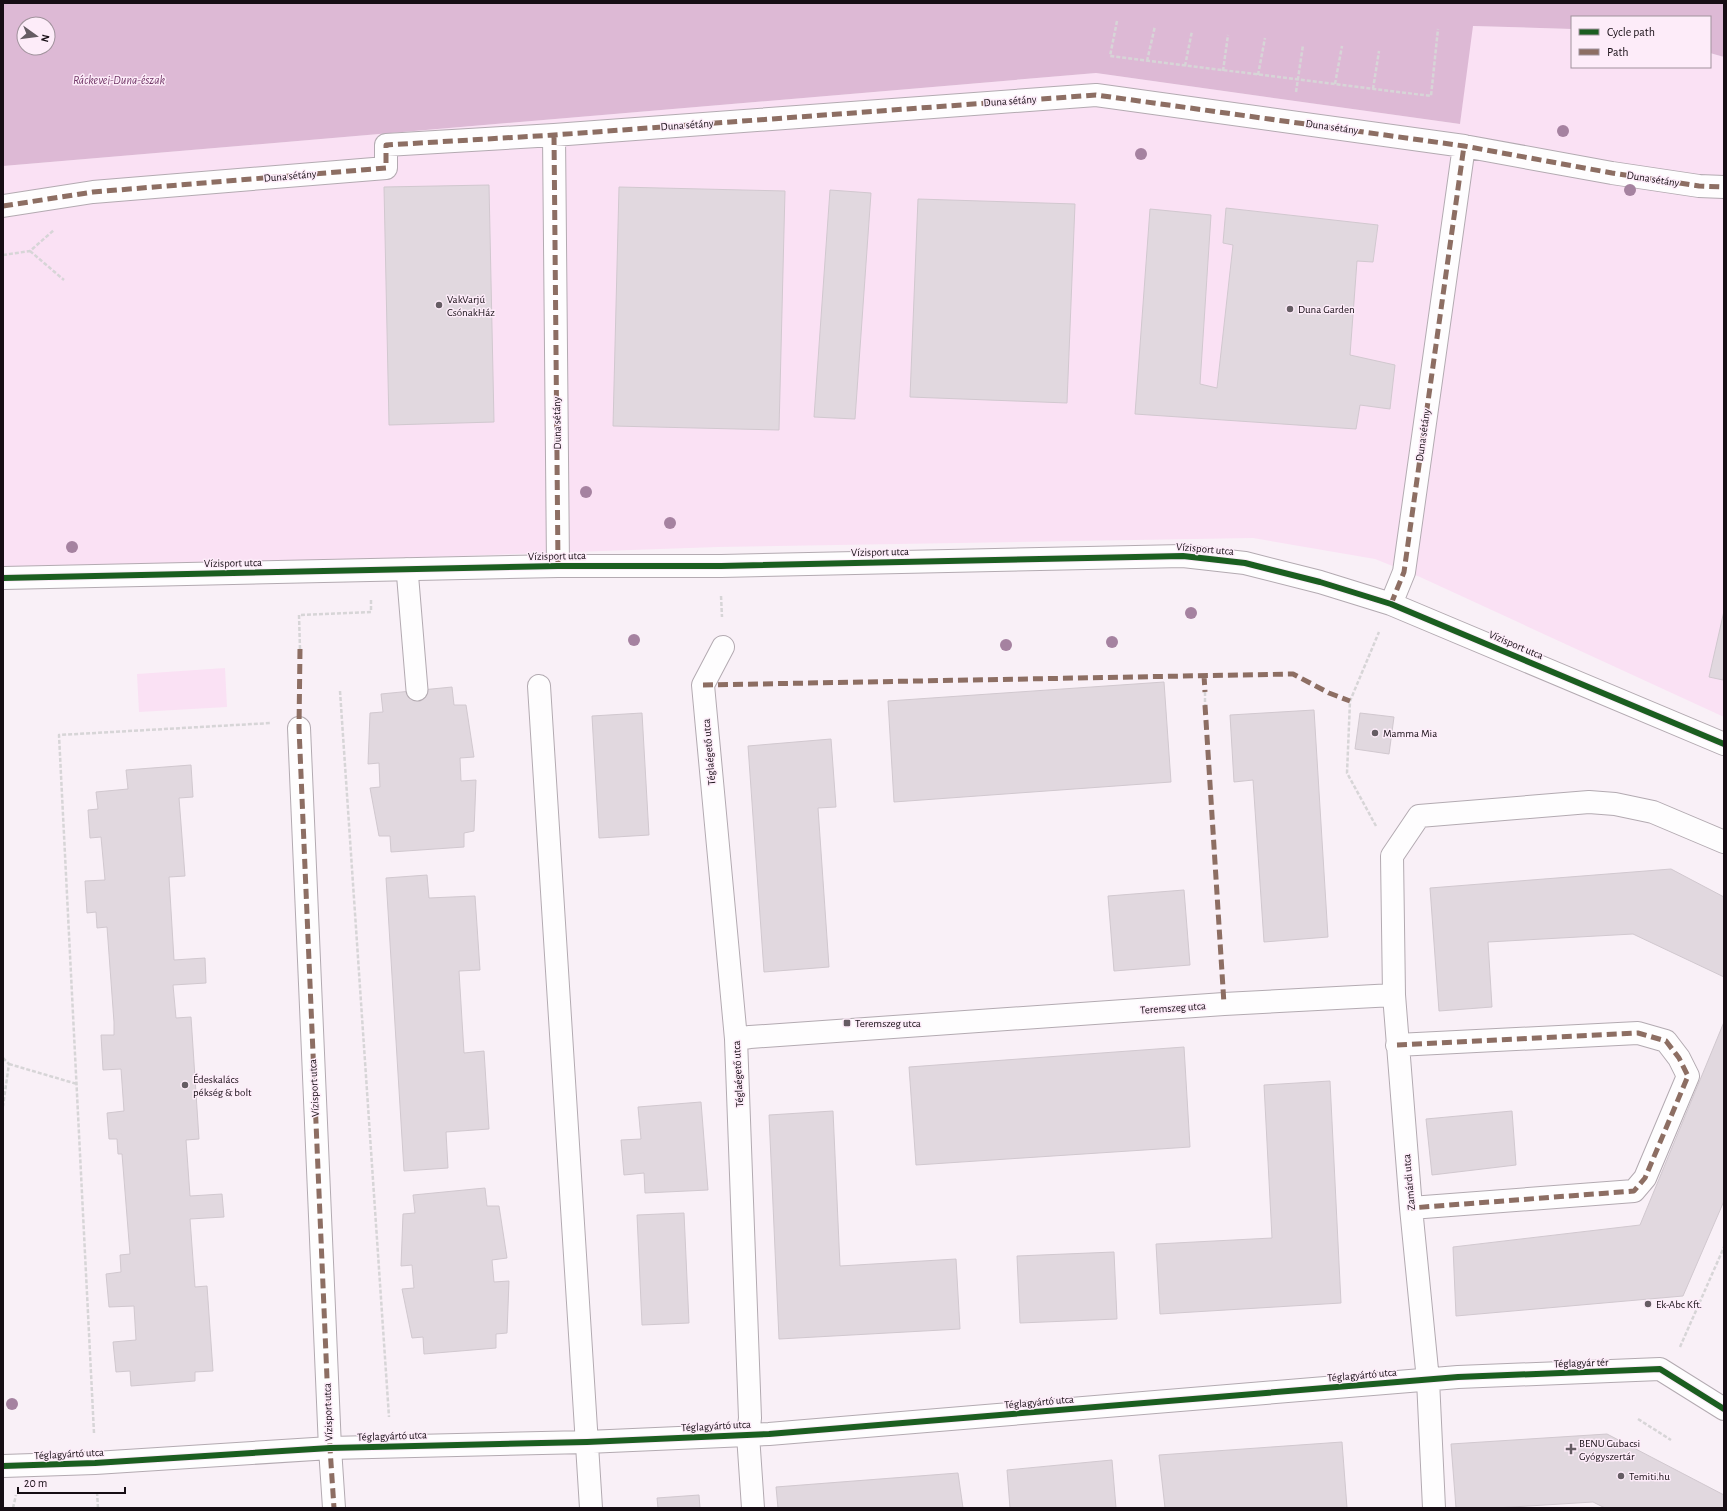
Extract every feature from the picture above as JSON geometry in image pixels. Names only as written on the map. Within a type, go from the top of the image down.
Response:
[{"type":"street","name":"Duna sétány","points":[[3,206],[94,192],[386,168],[386,145],[554,135],[1096,95],[1464,146],[1612,173],[1699,186],[1724,187]]},
{"type":"street","name":"Duna sétány","points":[[554,135],[558,566]]},
{"type":"street","name":"Duna sétány","points":[[1391,604],[1404,572],[1464,146]]},
{"type":"street","name":"Vízisport utca","points":[[3,578],[558,566],[721,566],[1183,556],[1245,563],[1320,582],[1391,604],[1724,744]]},
{"type":"street","name":"Téglaégető utca","points":[[723,647],[703,684],[736,1039],[750,1410],[748,1434],[753,1508]]},
{"type":"street","points":[[539,686],[591,1508]]},
{"type":"street","name":"Vízisport utca","points":[[299,728],[330,1448]]},
{"type":"street","points":[[1392,856],[1420,816],[1589,802],[1615,804],[1653,812],[1724,842]]},
{"type":"street","name":"Zamárdi utca","points":[[1392,856],[1394,995],[1397,1045],[1428,1380],[1434,1508]]},
{"type":"street","name":"Teremszeg utca","points":[[736,1039],[758,1036],[1224,1004],[1394,995]]},
{"type":"street","points":[[1397,1045],[1638,1033],[1666,1041],[1679,1058],[1688,1076],[1645,1178],[1634,1191],[1412,1208]]},
{"type":"street","name":"Téglagyár tér","points":[[1428,1380],[1458,1377],[1660,1369],[1724,1409]]},
{"type":"street","name":"Téglagyártó utca","points":[[3,1466],[95,1463],[330,1448],[587,1442],[748,1434],[1428,1380]]},
{"type":"street","points":[[330,1448],[334,1508]]},
{"type":"lane","points":[[407,569],[417,690]]},
{"type":"path","points":[[1117,21],[1110,56],[1431,96],[1438,28]]},
{"type":"path","points":[[1147,61],[1155,26]]},
{"type":"path","points":[[1185,66],[1192,31]]},
{"type":"path","points":[[1223,71],[1228,35]]},
{"type":"path","points":[[1258,74],[1265,38]]},
{"type":"path","points":[[1291,122],[1303,45]]},
{"type":"path","points":[[1335,84],[1342,46]]},
{"type":"path","points":[[1373,89],[1380,51]]},
{"type":"path","points":[[30,251],[64,280]]},
{"type":"path","points":[[721,566],[723,647]]},
{"type":"path","points":[[300,649],[299,614],[371,612],[370,571]]},
{"type":"path","points":[[1391,604],[1350,701],[1347,773],[1392,856]]},
{"type":"path","points":[[340,691],[390,1423]]},
{"type":"path","points":[[1204,692],[1205,705]]},
{"type":"path","points":[[95,1463],[59,735],[270,722],[299,728]]},
{"type":"path","points":[[3,1058],[9,1064],[77,1084]]},
{"type":"path","points":[[3,1106],[9,1064]]},
{"type":"path","points":[[1677,1352],[1724,1247]]},
{"type":"path","points":[[1638,1419],[1671,1440]]},
{"type":"shaded area","points":[[1472,26],[1571,29],[1571,68],[1711,68],[1711,53],[1724,57],[1724,717],[1420,577],[1375,559],[1253,538],[718,547],[3,572],[3,166],[1096,73],[1460,124]]},
{"type":"shaded area","points":[[225,668],[227,707],[139,712],[137,674]]},
{"type":"water","name":"Ráckevei-Duna-észak","points":[[3,3],[1724,3],[1724,57],[1711,53],[1711,16],[1571,16],[1571,29],[1473,26],[1460,124],[1096,73],[3,166]]},
{"type":"building","name":"VakVarjú CsónakHáz","points":[[489,185],[494,422],[389,425],[384,187]]},
{"type":"building","points":[[619,187],[785,191],[779,430],[613,426]]},
{"type":"building","points":[[830,190],[871,193],[855,419],[814,417]]},
{"type":"building","points":[[918,199],[1075,204],[1067,403],[910,397]]},
{"type":"building","name":"Duna Garden","points":[[1226,208],[1378,225],[1373,262],[1357,261],[1350,355],[1395,365],[1390,409],[1360,405],[1356,429],[1135,414],[1150,209],[1211,215],[1200,384],[1217,388],[1233,245],[1223,243]]},
{"type":"building","points":[[1724,611],[1724,674],[1723,680],[1709,677]]},
{"type":"building","points":[[1164,682],[1171,782],[894,802],[888,701]]},
{"type":"building","points":[[452,687],[454,705],[466,705],[474,757],[460,758],[461,781],[476,780],[474,831],[464,833],[464,847],[391,852],[390,836],[379,836],[370,788],[380,787],[379,763],[368,764],[370,713],[383,712],[381,694]]},
{"type":"building","points":[[1314,710],[1328,937],[1264,942],[1253,780],[1234,782],[1230,715]]},
{"type":"building","points":[[642,713],[649,835],[599,838],[592,716]]},
{"type":"building","name":"Mamma Mia","points":[[1360,713],[1394,717],[1389,754],[1355,749]]},
{"type":"building","points":[[831,739],[836,807],[818,808],[829,967],[764,972],[748,746]]},
{"type":"building","points":[[191,765],[193,797],[179,798],[185,876],[169,877],[174,960],[205,958],[206,983],[173,985],[176,1018],[191,1017],[199,1139],[186,1140],[190,1196],[222,1194],[224,1217],[190,1219],[195,1287],[207,1286],[213,1371],[195,1372],[195,1381],[131,1386],[130,1371],[116,1372],[113,1342],[136,1340],[134,1306],[109,1307],[106,1274],[121,1272],[120,1255],[130,1254],[122,1154],[118,1154],[117,1139],[109,1139],[107,1113],[124,1111],[121,1069],[103,1070],[101,1035],[114,1035],[107,927],[97,928],[96,912],[87,913],[85,881],[105,880],[101,837],[90,838],[88,810],[98,809],[96,792],[128,789],[126,770]]},
{"type":"building","points":[[1671,869],[1724,897],[1724,977],[1633,934],[1488,942],[1492,1007],[1439,1011],[1430,888]]},
{"type":"building","points":[[427,875],[429,898],[475,896],[480,970],[459,971],[464,1053],[484,1051],[489,1129],[446,1132],[448,1168],[404,1171],[386,878]]},
{"type":"building","points":[[1184,890],[1190,965],[1114,971],[1108,896]]},
{"type":"building","points":[[1724,1022],[1724,1201],[1683,1296],[1456,1316],[1453,1247],[1640,1225]]},
{"type":"building","points":[[1184,1047],[1190,1147],[916,1165],[909,1067]]},
{"type":"building","points":[[1330,1081],[1341,1303],[1160,1314],[1156,1244],[1272,1238],[1264,1085]]},
{"type":"building","points":[[701,1102],[708,1190],[645,1193],[644,1173],[624,1175],[621,1140],[641,1139],[638,1107]]},
{"type":"building","points":[[833,1111],[840,1266],[956,1259],[960,1329],[779,1339],[769,1115]]},
{"type":"building","points":[[1512,1111],[1516,1165],[1432,1175],[1426,1119]]},
{"type":"building","points":[[485,1188],[487,1206],[499,1206],[507,1258],[492,1260],[494,1282],[509,1281],[507,1333],[496,1334],[496,1348],[424,1354],[423,1337],[412,1338],[402,1289],[414,1288],[412,1265],[401,1266],[403,1214],[415,1213],[413,1195]]},
{"type":"building","points":[[684,1213],[689,1323],[642,1325],[637,1215]]},
{"type":"building","points":[[1114,1252],[1117,1319],[1020,1323],[1017,1256]]},
{"type":"building","points":[[1607,1434],[1724,1495],[1724,1508],[1605,1508],[1593,1502],[1496,1508],[1456,1508],[1451,1444]]},
{"type":"building","points":[[1342,1442],[1347,1508],[1165,1508],[1159,1455]]},
{"type":"building","points":[[1112,1460],[1116,1508],[1010,1508],[1007,1470]]},
{"type":"building","points":[[958,1473],[963,1508],[778,1508],[776,1487]]},
{"type":"building","points":[[699,1495],[700,1508],[658,1508],[657,1498]]},
{"type":"marked path","points":[[3,206],[93,192],[386,168],[386,145],[554,135],[1096,95],[1464,146],[1612,173],[1699,186],[1724,187]]},
{"type":"marked path","points":[[554,135],[558,566]]},
{"type":"marked path","points":[[1391,604],[1404,572],[1464,146]]},
{"type":"marked path","points":[[300,649],[299,728],[330,1448],[334,1508]]},
{"type":"marked path","points":[[703,685],[1293,674],[1329,693],[1350,701]]},
{"type":"marked path","points":[[1204,675],[1205,692]]},
{"type":"marked path","points":[[1205,705],[1224,1004]]},
{"type":"marked path","points":[[1397,1045],[1638,1033],[1666,1041],[1679,1058],[1688,1076],[1645,1178],[1634,1191],[1411,1208]]},
{"type":"cycle path","points":[[3,578],[558,566],[721,566],[1183,556],[1245,563],[1320,582],[1391,604],[1724,744]]},
{"type":"cycle path","points":[[3,1466],[95,1463],[330,1448],[587,1442],[769,1434],[1458,1377],[1660,1369],[1724,1409]]},
{"type":"place","name":"VakVarjú CsónakHáz","points":[[439,305]]},
{"type":"place","name":"Duna Garden","points":[[1290,309]]},
{"type":"place","name":"Mamma Mia","points":[[1375,733]]},
{"type":"place","name":"Teremszeg utca","points":[[847,1023]]},
{"type":"place","name":"Édeskalács pékség & bolt","points":[[185,1085]]},
{"type":"place","name":"Ek-Abc Kft.","points":[[1648,1304]]},
{"type":"place","name":"BENU Gubacsi Gyógyszertár","points":[[1571,1449]]},
{"type":"place","name":"Temiti.hu","points":[[1621,1476]]}]
